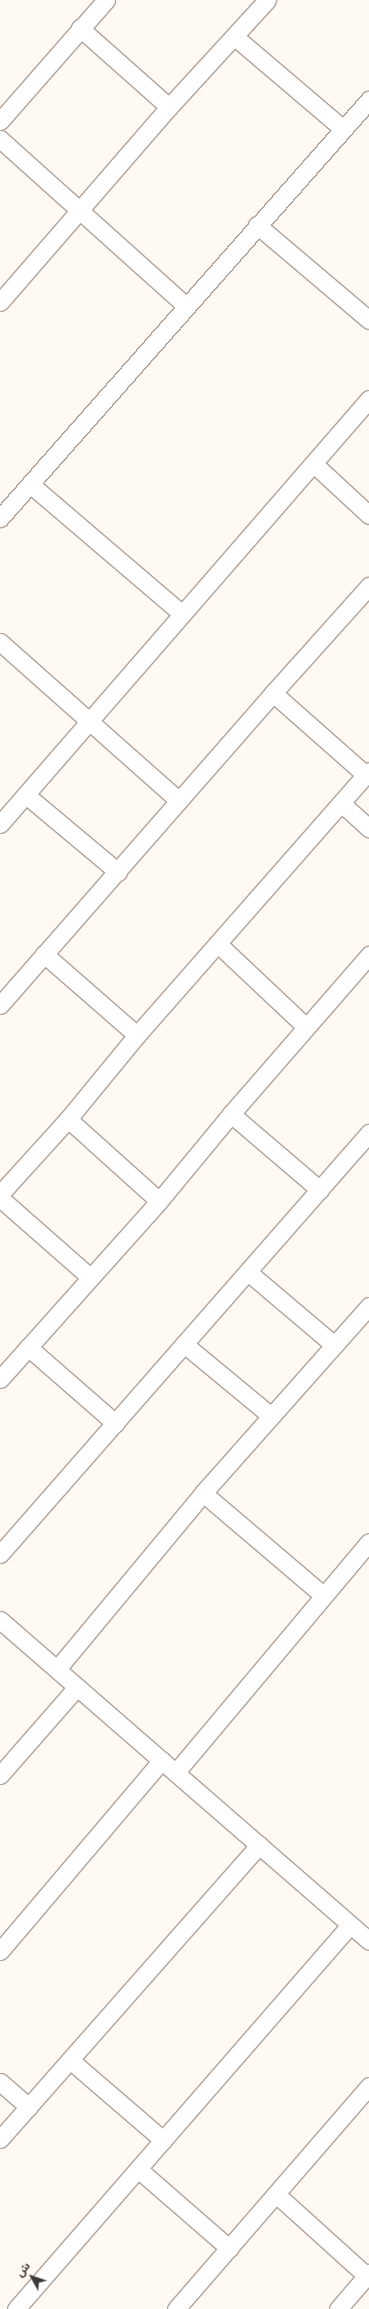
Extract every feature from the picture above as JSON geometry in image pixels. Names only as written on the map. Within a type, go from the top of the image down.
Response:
[{"type":"street","points":[[0,121],[106,0]]},
{"type":"street","points":[[0,302],[81,211],[169,107],[268,0]]},
{"type":"street","points":[[80,28],[169,107]]},
{"type":"street","points":[[235,37],[343,129]]},
{"type":"street","points":[[0,518],[257,225],[369,100]]},
{"type":"street","points":[[0,139],[186,306]]},
{"type":"street","points":[[257,225],[369,320]]},
{"type":"street","points":[[0,824],[369,399]]},
{"type":"street","points":[[314,464],[369,515]]},
{"type":"street","points":[[30,484],[182,614]]},
{"type":"street","points":[[0,1005],[118,872],[273,693],[369,586]]},
{"type":"street","points":[[0,642],[179,801]]},
{"type":"street","points":[[0,1194],[68,1119],[137,1035],[367,773],[273,693]]},
{"type":"street","points":[[26,795],[118,872]]},
{"type":"street","points":[[342,803],[369,828]]},
{"type":"street","points":[[218,944],[306,1027]]},
{"type":"street","points":[[44,954],[137,1035]]},
{"type":"street","points":[[0,1380],[159,1201],[231,1114],[369,955]]},
{"type":"street","points":[[231,1114],[320,1190]]},
{"type":"street","points":[[68,1119],[159,1201]]},
{"type":"street","points":[[0,1554],[369,1133]]},
{"type":"street","points":[[0,1198],[90,1277]]},
{"type":"street","points":[[248,1272],[334,1345]]},
{"type":"street","points":[[57,1669],[202,1493],[369,1306]]},
{"type":"street","points":[[184,1344],[271,1416]]},
{"type":"street","points":[[28,1347],[115,1423]]},
{"type":"street","points":[[202,1493],[323,1595]]},
{"type":"street","points":[[176,1772],[369,1542]]},
{"type":"street","points":[[0,1620],[369,1941]]},
{"type":"street","points":[[0,1775],[77,1687]]},
{"type":"street","points":[[0,1951],[162,1760]]},
{"type":"street","points":[[0,2140],[259,1845]]},
{"type":"street","points":[[16,2309],[350,1925]]},
{"type":"street","points":[[70,2060],[163,2140]]},
{"type":"street","points":[[0,2082],[29,2107]]},
{"type":"street","points":[[176,2309],[369,2086]]},
{"type":"street","points":[[138,2169],[229,2248]]},
{"type":"street","points":[[276,2194],[368,2276],[338,2309]]}]
